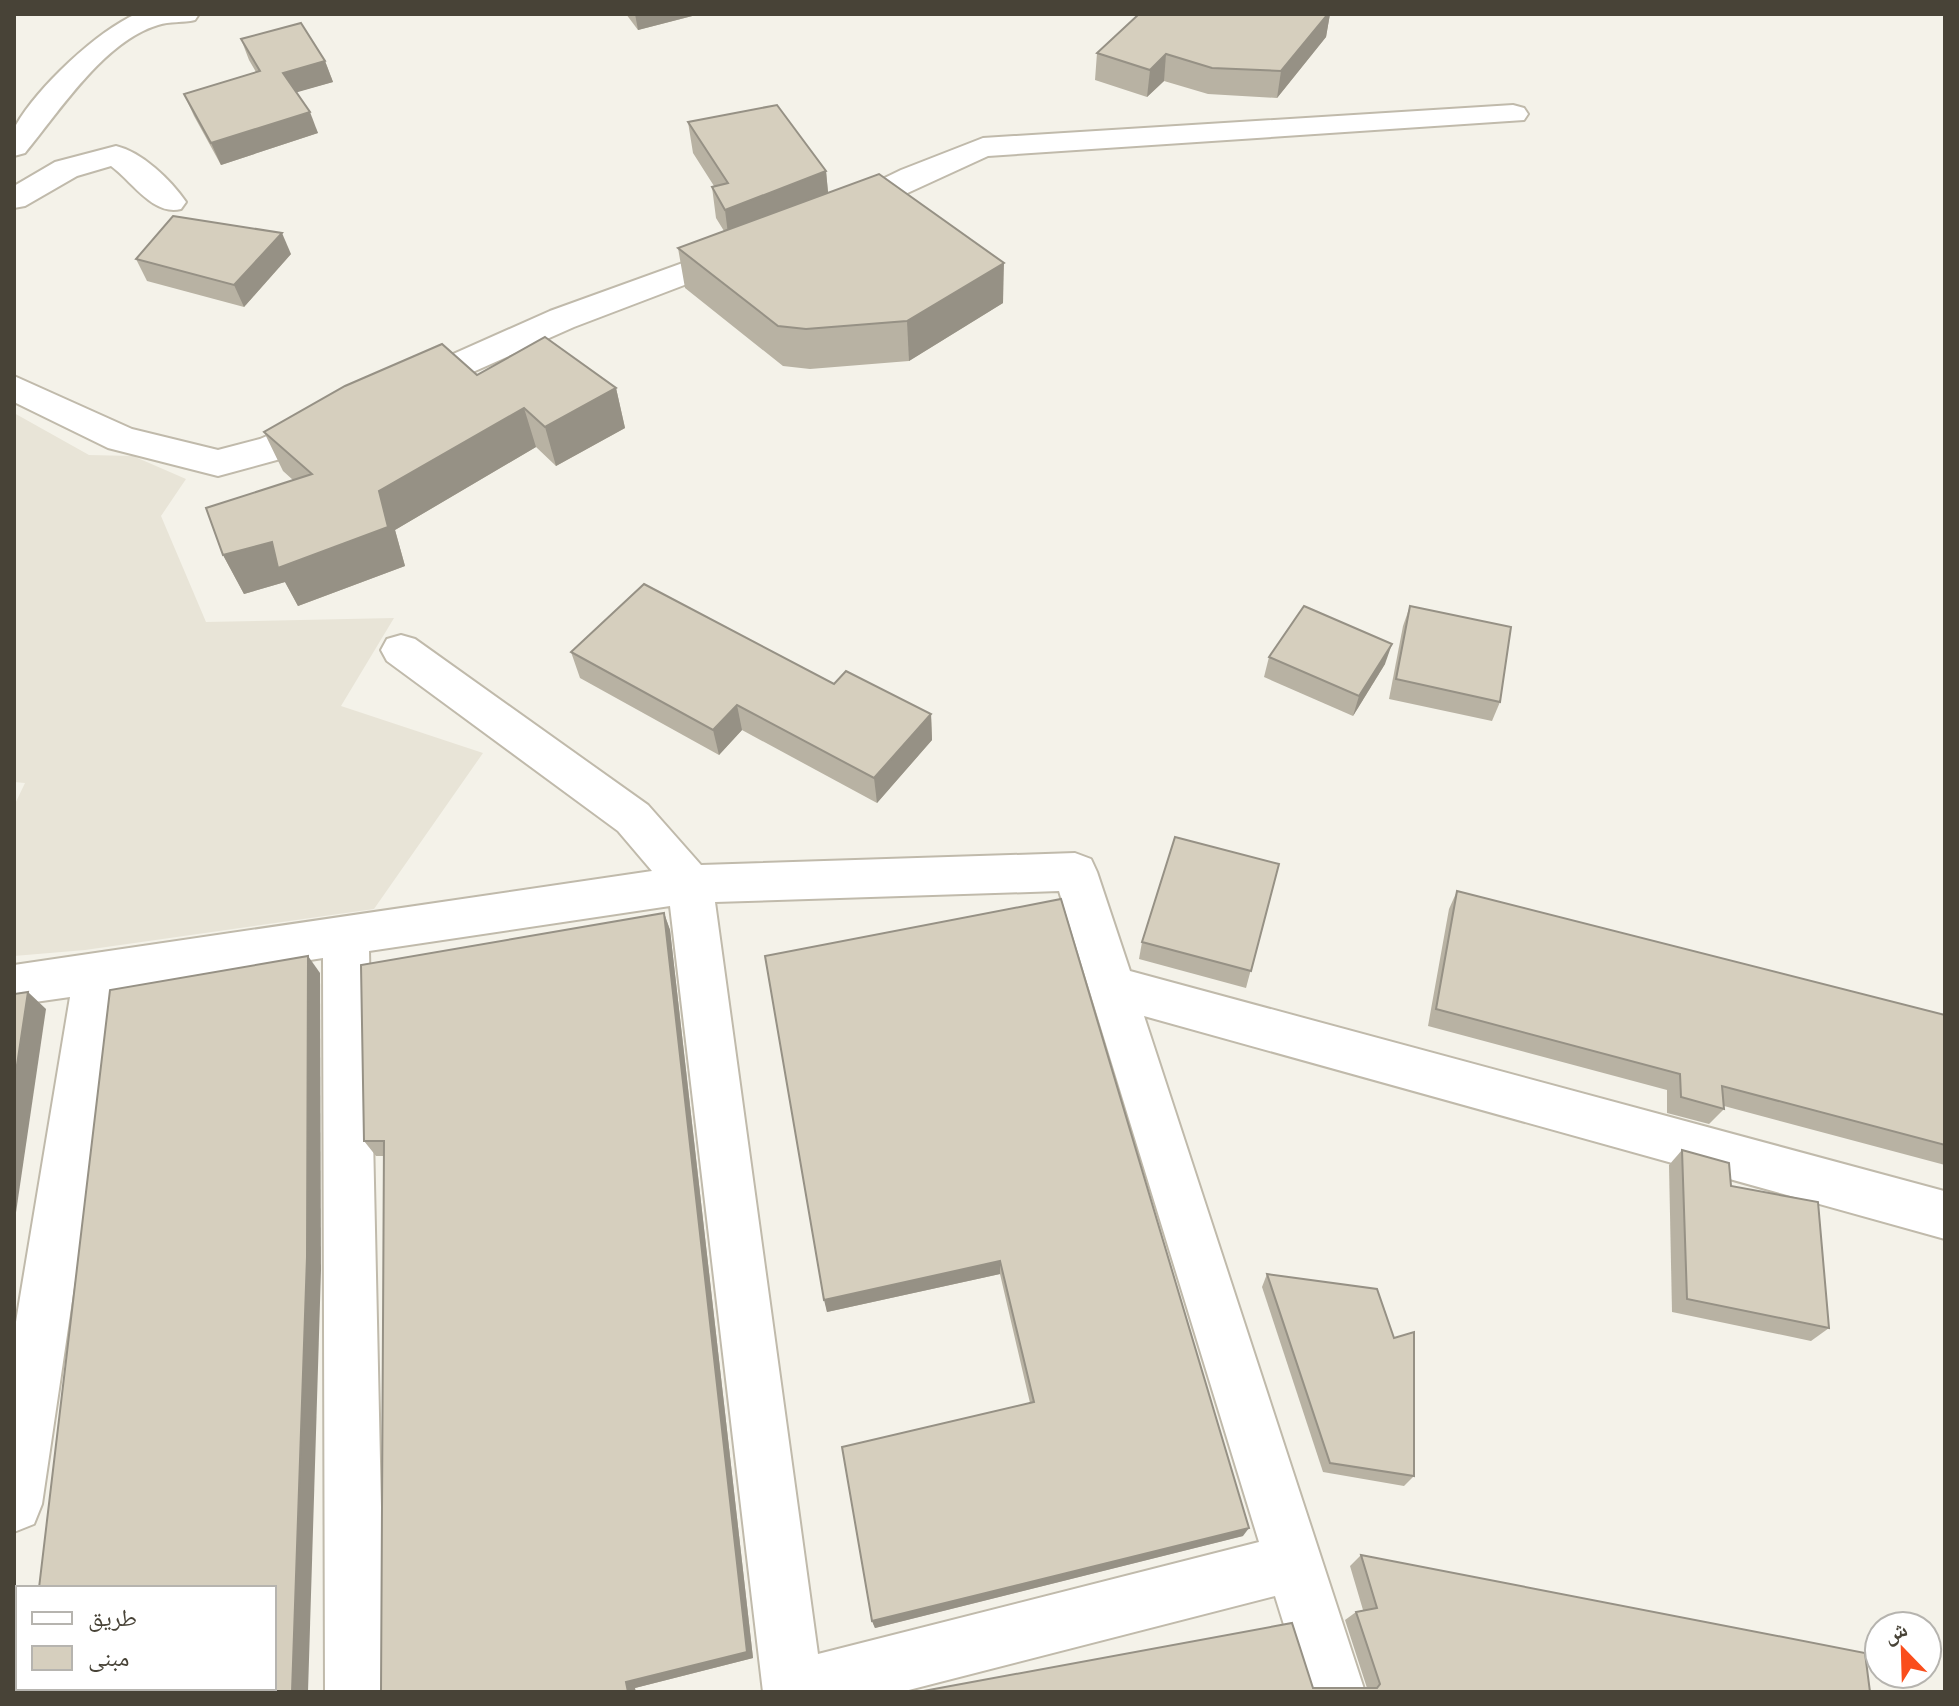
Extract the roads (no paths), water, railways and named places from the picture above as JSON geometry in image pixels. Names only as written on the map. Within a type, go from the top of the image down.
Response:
[{"type":"street","points":[[14,147],[94,54],[121,33],[148,19],[185,14]]},
{"type":"street","points":[[817,224],[912,177],[983,147],[1513,114]]},
{"type":"street","points":[[14,199],[66,169],[116,155],[137,170],[170,202]]},
{"type":"street","points":[[14,388],[121,439],[218,463],[271,449],[562,319],[772,241]]},
{"type":"street","points":[[401,650],[633,818],[690,884],[792,1691],[1295,1562]]},
{"type":"street","points":[[14,985],[690,884],[1075,872],[1335,1692]]},
{"type":"street","points":[[346,935],[355,1692]]},
{"type":"street","points":[[14,1504],[97,973]]},
{"type":"street","points":[[1112,987],[1944,1215]]}]
